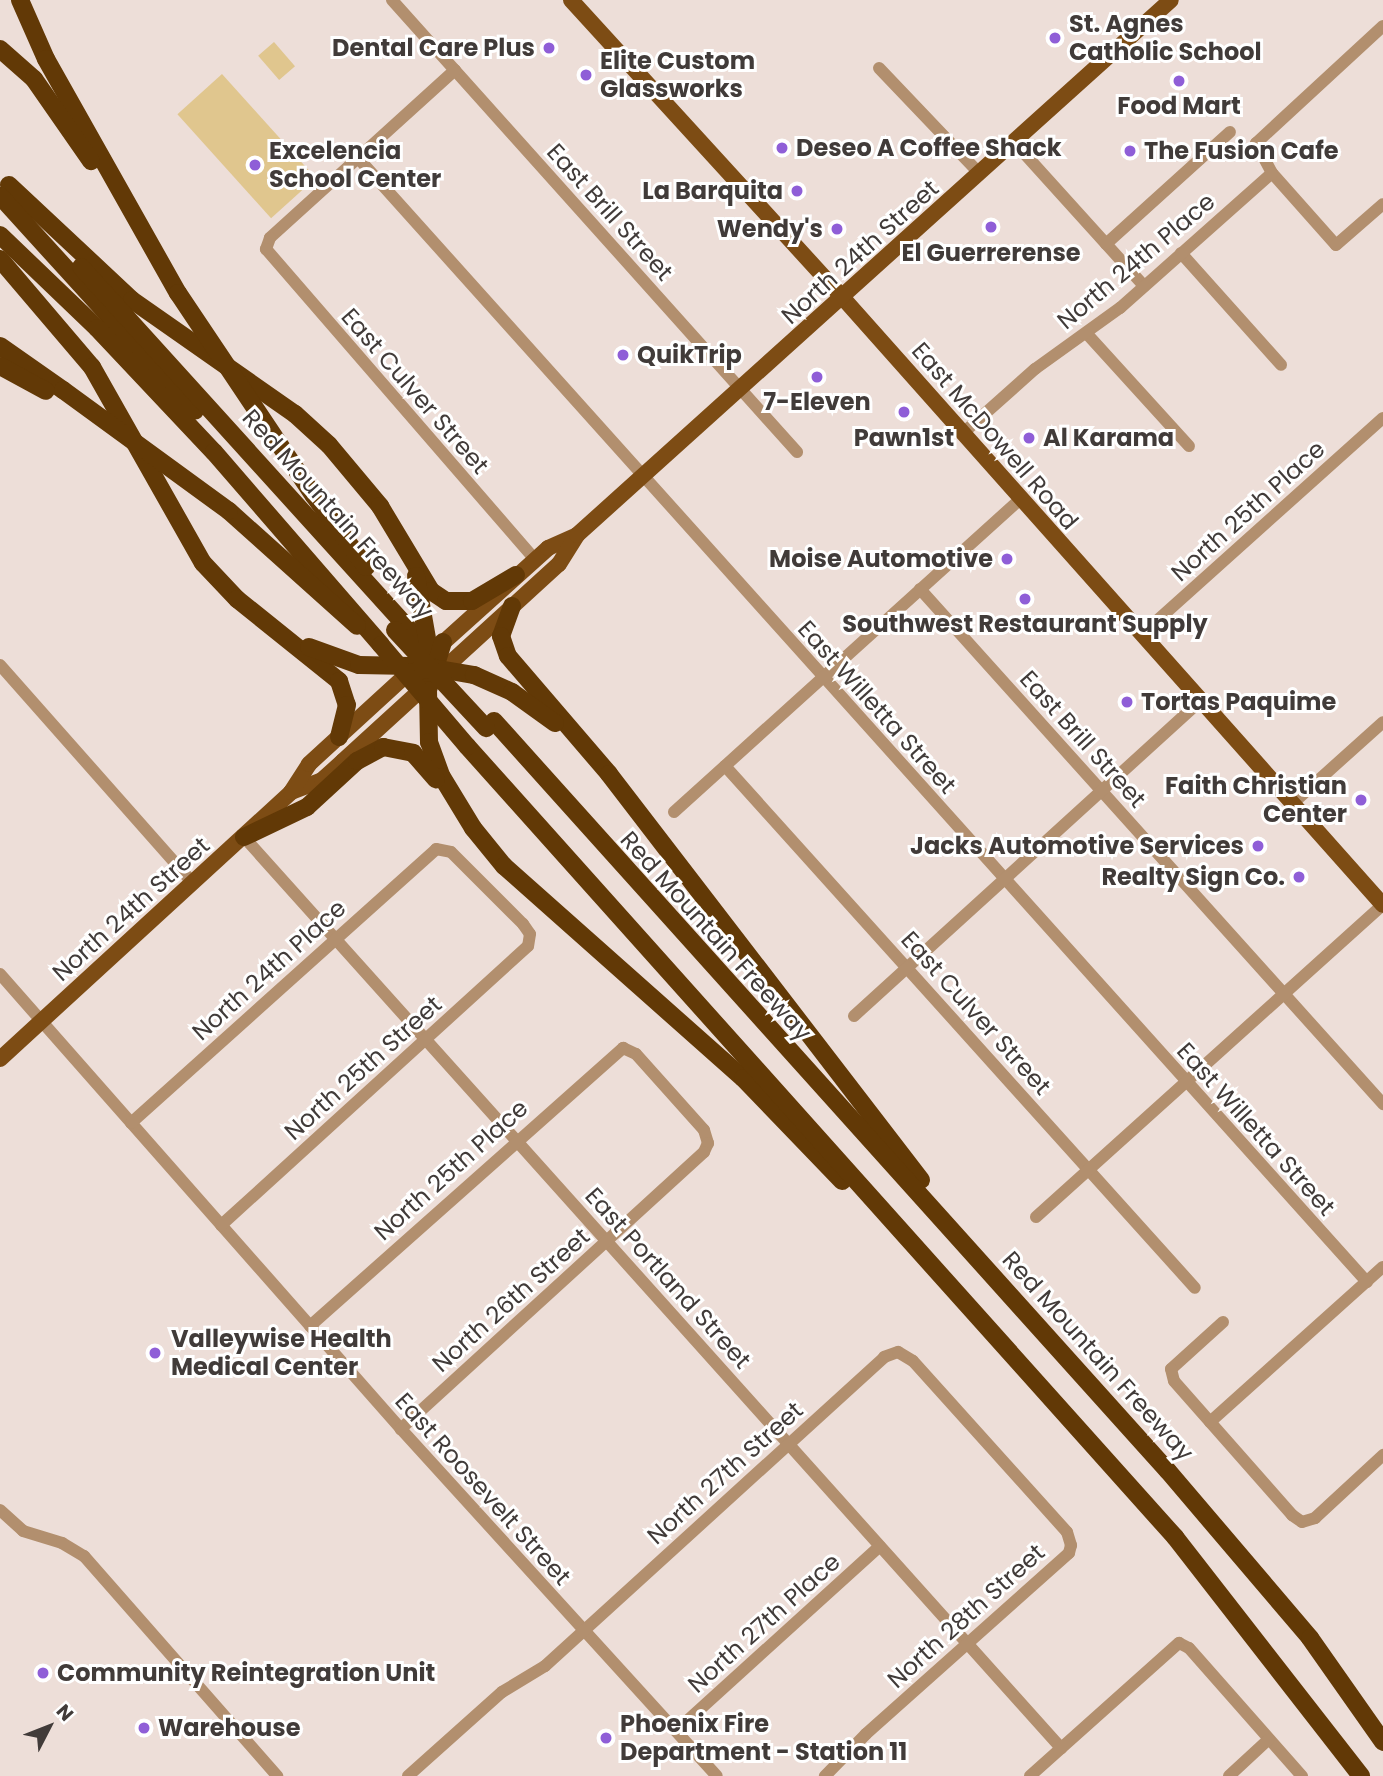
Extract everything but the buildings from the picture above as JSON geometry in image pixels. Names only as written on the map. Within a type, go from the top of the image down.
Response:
[{"type":"highway","points":[[20,0],[46,59],[178,293]]},
{"type":"highway","points":[[0,49],[34,79],[72,131],[401,623]]},
{"type":"highway","points":[[3,185],[132,300],[311,428],[364,484],[414,569],[431,591],[453,602],[479,599],[516,575]]},
{"type":"highway","points":[[3,185],[401,623],[490,725]]},
{"type":"highway","points":[[0,207],[214,452]]},
{"type":"highway","name":"Red Mountain Freeway","points":[[0,236],[97,328],[214,452],[467,746],[974,1309],[1175,1537],[1358,1772]]},
{"type":"highway","points":[[0,259],[92,367],[203,563],[237,599],[339,681],[347,705],[339,737]]},
{"type":"highway","points":[[0,346],[60,394],[229,511],[381,645]]},
{"type":"highway","points":[[0,366],[60,394]]},
{"type":"highway","points":[[414,569],[431,664],[429,742],[442,777],[473,828]]},
{"type":"highway","points":[[512,606],[501,636],[508,656],[582,744],[1017,1300]]},
{"type":"highway","name":"Red Mountain Freeway","points":[[401,623],[431,664],[580,821],[1017,1300],[1276,1598],[1367,1716],[1383,1742]]},
{"type":"highway","points":[[272,627],[345,662],[387,667],[431,664],[495,683],[582,744]]},
{"type":"highway","points":[[244,837],[307,807],[370,751],[394,746],[419,758],[504,866],[776,1110],[952,1297],[974,1309]]},
{"type":"highway","points":[[1367,1716],[1383,1735]]},
{"type":"main road","name":"East McDowell Road","points":[[571,0],[843,298],[1383,905]]},
{"type":"main road","name":"North 24th Street","points":[[291,792],[322,780],[516,575],[535,559],[577,535],[1171,0]]},
{"type":"main road","name":"North 24th Street","points":[[0,1059],[244,837],[291,792],[309,764],[431,664],[512,606],[559,564],[577,535]]},
{"type":"street","name":"East Brill Street","points":[[392,0],[797,452]]},
{"type":"street","points":[[1383,26],[1256,143],[1272,173],[1336,245],[1383,204]]},
{"type":"street","points":[[879,68],[980,174]]},
{"type":"street","points":[[359,159],[455,70]]},
{"type":"street","points":[[1106,244],[1230,132]]},
{"type":"street","points":[[1014,142],[1144,286]]},
{"type":"street","name":"East Culver Street","points":[[359,159],[270,238],[266,249],[535,559]]},
{"type":"street","name":"East Willetta Street","points":[[359,159],[641,477],[1367,1282]]},
{"type":"street","name":"North 24th Place","points":[[962,434],[1035,369],[1088,335],[1272,173]]},
{"type":"street","points":[[1181,253],[1280,365]]},
{"type":"street","points":[[1088,335],[1189,446]]},
{"type":"street","name":"North 25th Place","points":[[1140,635],[1383,418]]},
{"type":"street","points":[[674,812],[1020,499]]},
{"type":"street","name":"East Brill Street","points":[[920,589],[1383,1104]]},
{"type":"street","points":[[0,665],[194,883]]},
{"type":"street","points":[[855,1016],[1200,701]]},
{"type":"street","points":[[1292,804],[1383,722]]},
{"type":"street","name":"East Culver Street","points":[[725,766],[1195,1288]]},
{"type":"street","name":"East Portland Street","points":[[244,837],[1061,1748]]},
{"type":"street","name":"North 24th Place","points":[[131,1123],[436,849],[451,852],[523,924],[531,940]]},
{"type":"street","points":[[1036,1217],[1383,905]]},
{"type":"street","name":"North 25th Street","points":[[221,1225],[531,940]]},
{"type":"street","name":"East Roosevelt Street","points":[[0,974],[401,1429],[717,1776]]},
{"type":"street","name":"North 25th Place","points":[[310,1326],[516,1140],[623,1048],[636,1054],[704,1130],[708,1143]]},
{"type":"street","name":"North 26th Street","points":[[401,1429],[607,1241],[708,1143]]},
{"type":"street","points":[[1210,1422],[1383,1267]]},
{"type":"street","points":[[1223,1322],[1171,1369],[1174,1381],[1303,1522],[1315,1518],[1383,1455]]},
{"type":"street","name":"North 27th Street","points":[[408,1776],[502,1692],[545,1666],[884,1357],[898,1352],[913,1361],[1067,1532],[1071,1545]]},
{"type":"street","points":[[0,1510],[23,1531],[62,1543],[84,1556],[277,1776]]},
{"type":"street","name":"North 28th Street","points":[[825,1776],[1069,1553],[1071,1545]]},
{"type":"street","name":"North 27th Place","points":[[676,1731],[880,1546]]},
{"type":"street","points":[[1030,1776],[1179,1643],[1189,1648],[1302,1776]]},
{"type":"street","points":[[1229,1776],[1269,1738]]},
{"type":"shaded area","points":[[274,42],[295,66],[279,80],[258,56]]},
{"type":"shaded area","points":[[222,74],[316,178],[271,218],[177,114]]},
{"type":"place","name":"St. Agnes Catholic School","points":[[1055,38]]},
{"type":"place","name":"Dental Care Plus","points":[[549,48]]},
{"type":"place","name":"Elite Custom Glassworks","points":[[586,75]]},
{"type":"place","name":"Food Mart","points":[[1179,81]]},
{"type":"place","name":"Deseo A Coffee Shack","points":[[782,148]]},
{"type":"place","name":"The Fusion Cafe","points":[[1130,151]]},
{"type":"place","name":"Excelencia School Center","points":[[255,165]]},
{"type":"place","name":"La Barquita","points":[[797,191]]},
{"type":"place","name":"El Guerrerense","points":[[991,227]]},
{"type":"place","name":"Wendy's","points":[[837,229]]},
{"type":"place","name":"QuikTrip","points":[[623,355]]},
{"type":"place","name":"7-Eleven","points":[[817,377]]},
{"type":"place","name":"Pawn1st","points":[[904,412]]},
{"type":"place","name":"Al Karama","points":[[1029,438]]},
{"type":"place","name":"Moise Automotive","points":[[1007,559]]},
{"type":"place","name":"Southwest Restaurant Supply","points":[[1025,599]]},
{"type":"place","name":"Tortas Paquime","points":[[1127,702]]},
{"type":"place","name":"Faith Christian Center","points":[[1361,800]]},
{"type":"place","name":"Jacks Automotive Services","points":[[1258,846]]},
{"type":"place","name":"Realty Sign Co.","points":[[1299,877]]},
{"type":"place","name":"Valleywise Health Medical Center","points":[[155,1353]]},
{"type":"place","name":"Community Reintegration Unit","points":[[43,1673]]},
{"type":"place","name":"Warehouse","points":[[144,1728]]},
{"type":"place","name":"Phoenix Fire Department - Station 11","points":[[606,1738]]}]
